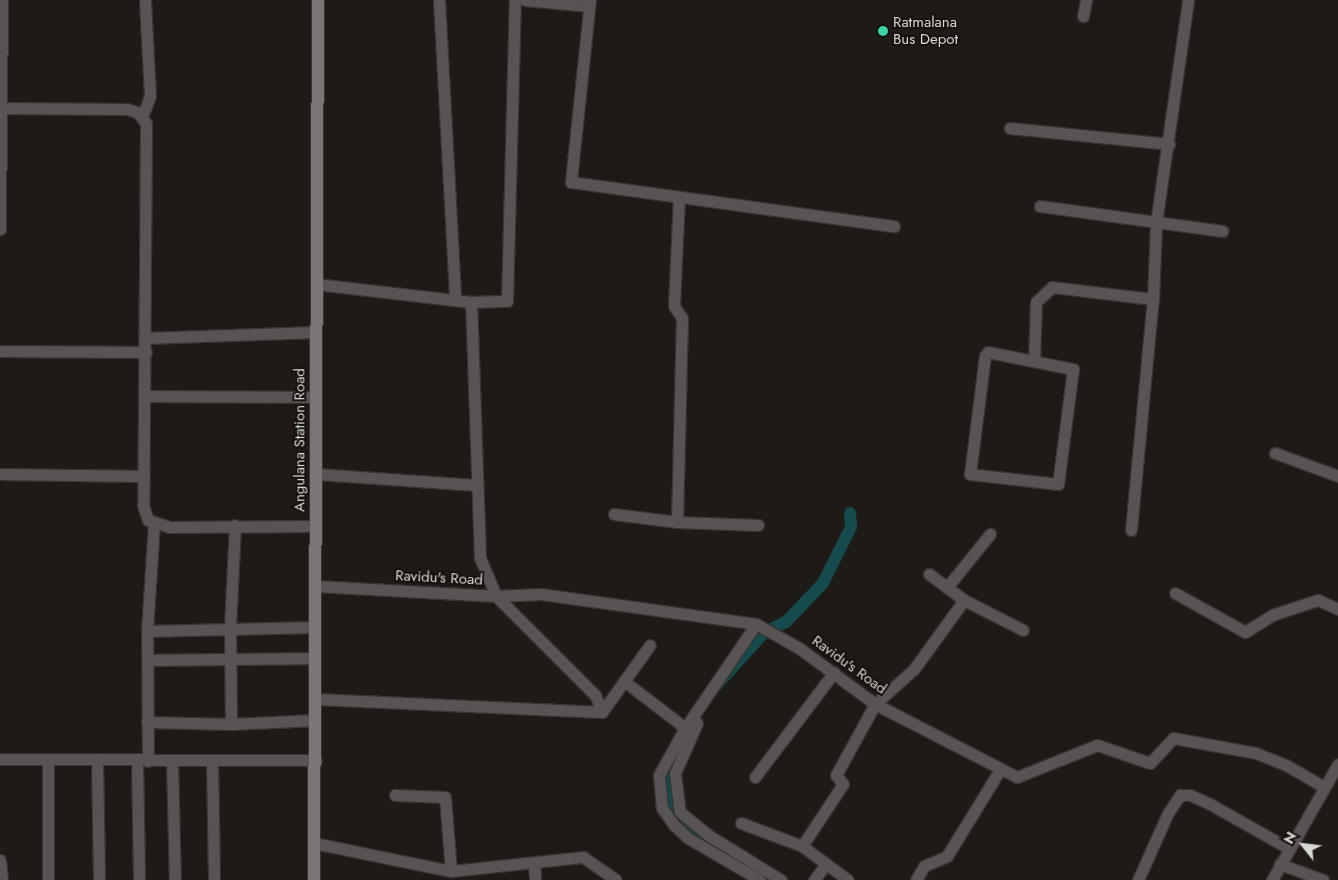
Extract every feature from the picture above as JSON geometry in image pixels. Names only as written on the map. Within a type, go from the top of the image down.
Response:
[{"type":"street","points":[[0,229],[2,0]]},
{"type":"street","points":[[142,117],[150,96],[145,0]]},
{"type":"street","name":"Angulana Station Road","points":[[314,880],[318,0]]},
{"type":"street","points":[[439,0],[455,300]]},
{"type":"street","points":[[316,284],[471,302],[504,302],[508,297],[515,0]]},
{"type":"street","points":[[525,0],[589,3],[570,180],[679,197],[894,226]]},
{"type":"street","points":[[1083,16],[1086,0]]},
{"type":"street","points":[[1131,530],[1153,299],[1156,223],[1188,0]]},
{"type":"street","points":[[1,108],[127,109],[142,117],[149,131],[145,338],[145,515],[154,524],[316,526]]},
{"type":"street","points":[[1010,128],[1168,144]]},
{"type":"street","points":[[677,522],[682,318],[674,306],[679,197]]},
{"type":"street","points":[[1040,206],[1156,223],[1222,230]]},
{"type":"street","points":[[1034,360],[1036,302],[1052,287],[1153,299]]},
{"type":"street","points":[[471,302],[480,558],[496,596],[595,695],[602,712]]},
{"type":"street","points":[[145,338],[316,332]]},
{"type":"street","points":[[0,351],[146,352]]},
{"type":"street","points":[[986,353],[1034,360],[1073,369],[1061,482],[1055,484],[975,477],[970,474],[986,353]]},
{"type":"street","points":[[146,396],[316,396]]},
{"type":"street","points":[[1275,453],[1338,476]]},
{"type":"street","points":[[0,474],[144,476]]},
{"type":"street","points":[[317,474],[476,485]]},
{"type":"street","points":[[614,514],[677,522],[758,525]]},
{"type":"street","points":[[139,880],[143,761],[147,722],[147,631],[154,524]]},
{"type":"street","points":[[231,724],[230,627],[236,526]]},
{"type":"street","points":[[948,586],[990,534]]},
{"type":"street","points":[[929,574],[948,586],[964,600],[1023,630]]},
{"type":"street","name":"Ravidu's Road","points":[[316,586],[496,596],[541,594],[756,624],[780,636],[834,672],[876,704],[1000,770],[1017,777],[1097,745],[1150,762],[1174,738],[1256,753],[1286,765],[1324,787]]},
{"type":"street","points":[[1175,593],[1245,632],[1272,615],[1318,600],[1338,609]]},
{"type":"street","points":[[802,846],[843,784],[836,775],[876,704],[914,669],[964,600]]},
{"type":"street","points":[[756,624],[718,684],[690,735],[676,773],[680,812],[708,835],[781,880]]},
{"type":"street","points":[[147,631],[230,627],[314,627]]},
{"type":"street","points":[[602,712],[650,645]]},
{"type":"street","points":[[148,660],[231,656],[315,658]]},
{"type":"street","points":[[755,777],[834,672]]},
{"type":"street","points":[[624,681],[685,728]]},
{"type":"street","points":[[718,684],[685,728],[659,775],[662,808],[688,838],[760,880]]},
{"type":"street","points":[[316,699],[602,712]]},
{"type":"street","points":[[147,722],[231,724],[315,720]]},
{"type":"street","points":[[0,759],[97,761],[316,760]]},
{"type":"street","points":[[48,760],[48,880]]},
{"type":"street","points":[[97,761],[99,880]]},
{"type":"street","points":[[172,761],[175,880]]},
{"type":"street","points":[[212,761],[214,880]]},
{"type":"street","points":[[1272,880],[1288,848],[1338,764]]},
{"type":"street","points":[[916,880],[924,866],[947,856],[1000,770]]},
{"type":"street","points":[[394,794],[444,796],[451,871]]},
{"type":"street","points":[[1138,880],[1172,806],[1180,795],[1190,795],[1210,804],[1288,848]]},
{"type":"street","points":[[742,823],[802,846],[848,880]]},
{"type":"street","points":[[314,843],[451,871],[534,864],[583,857],[616,880]]},
{"type":"street","points":[[0,860],[2,880]]},
{"type":"street","points":[[534,864],[534,880]]},
{"type":"street","points":[[814,880],[826,864]]},
{"type":"street","points":[[1280,864],[1323,880]]},
{"type":"waterway","points":[[713,689],[764,633],[786,622],[823,583],[851,527],[850,513]]},
{"type":"waterway","points":[[676,751],[667,774],[667,799],[693,833],[744,863]]},
{"type":"place","name":"Ratmalana Bus Depot","points":[[883,31]]}]
